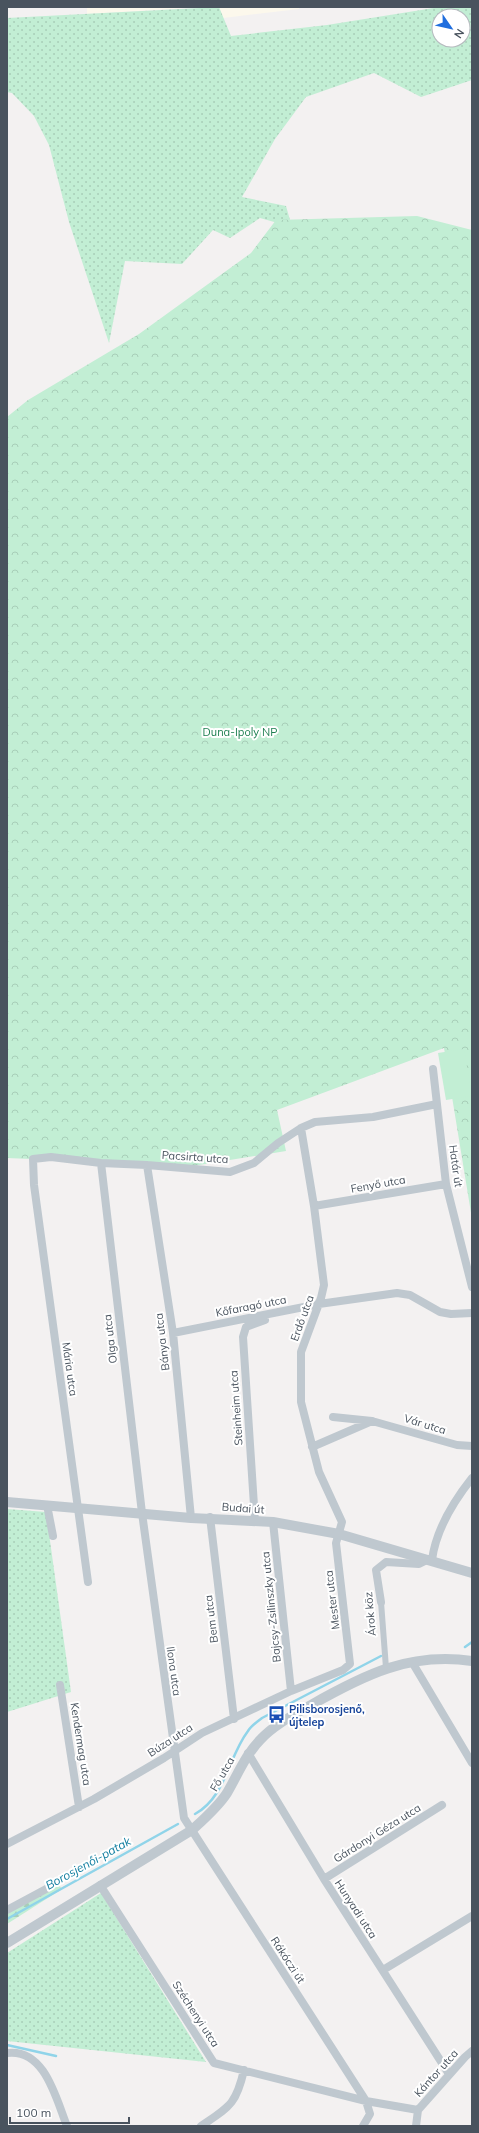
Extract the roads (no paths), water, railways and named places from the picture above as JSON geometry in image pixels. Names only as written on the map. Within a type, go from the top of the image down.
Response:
[{"type":"street","name":"Határ út","points":[[433,1069],[446,1184],[472,1287]]},
{"type":"street","name":"Pacsirta utca","points":[[33,1158],[51,1157],[101,1163],[147,1165],[230,1172],[254,1163],[278,1143],[301,1128],[315,1122],[373,1117],[437,1104]]},
{"type":"street","name":"Erdő utca","points":[[301,1128],[314,1206],[324,1283],[319,1304],[301,1352],[301,1402],[319,1472],[342,1522],[339,1534]]},
{"type":"street","name":"Mária utca","points":[[33,1158],[34,1185],[88,1582]]},
{"type":"street","name":"Olga utca","points":[[101,1163],[142,1513]]},
{"type":"street","name":"Bánya utca","points":[[147,1165],[174,1334],[191,1518]]},
{"type":"street","name":"Fenyő utca","points":[[314,1206],[446,1184]]},
{"type":"street","name":"Kőfaragó utca","points":[[174,1334],[319,1304],[400,1293],[414,1296],[440,1312],[450,1314],[472,1313]]},
{"type":"street","name":"Steinheim utca","points":[[256,1521],[243,1337],[246,1327],[268,1319],[275,1313]]},
{"type":"street","name":"Vár utca","points":[[333,1417],[372,1421],[456,1445],[472,1446]]},
{"type":"street","points":[[312,1447],[372,1421]]},
{"type":"street","points":[[431,1560],[440,1529],[456,1498],[472,1478]]},
{"type":"street","name":"Budai út","points":[[7,1502],[191,1518],[210,1517],[273,1522],[339,1534],[472,1573]]},
{"type":"street","points":[[47,1505],[52,1536]]},
{"type":"street","name":"Ilona utca","points":[[142,1513],[180,1802],[184,1818],[192,1830]]},
{"type":"street","name":"Bem utca","points":[[210,1517],[234,1719]]},
{"type":"street","name":"Bajcsy-Zsilinszky utca","points":[[273,1522],[292,1691]]},
{"type":"street","name":"Mester utca","points":[[339,1534],[336,1543],[350,1664]]},
{"type":"street","name":"Árok köz","points":[[386,1668],[381,1602],[376,1570],[386,1562],[419,1564],[431,1560]]},
{"type":"street","name":"Fő utca","points":[[7,1943],[192,1830],[215,1808],[227,1793],[248,1753],[261,1738],[278,1723],[358,1678],[386,1668],[412,1662],[441,1658],[472,1661]]},
{"type":"street","points":[[412,1662],[472,1763]]},
{"type":"street","name":"Búza utca","points":[[7,1844],[80,1807],[164,1758],[202,1733],[292,1691],[344,1670],[350,1664]]},
{"type":"street","name":"Kendermag utca","points":[[60,1685],[80,1807]]},
{"type":"street","name":"Hunyadi utca","points":[[248,1753],[324,1879],[449,2074]]},
{"type":"street","name":"Gárdonyi Géza utca","points":[[324,1879],[442,1805]]},
{"type":"street","name":"Rákóczi út","points":[[192,1830],[366,2101]]},
{"type":"street","name":"Széchenyi utca","points":[[100,1885],[214,2063],[366,2101],[418,2110]]},
{"type":"street","points":[[7,1910],[48,1888]]},
{"type":"street","points":[[383,1970],[472,1916]]},
{"type":"street","name":"Kántor utca","points":[[418,2110],[449,2074],[472,2052]]},
{"type":"street","points":[[7,2053],[23,2055],[35,2061],[45,2072],[68,2126]]},
{"type":"street","points":[[200,2126],[228,2107],[234,2100],[239,2090],[244,2070]]},
{"type":"street","points":[[363,2126],[370,2114],[366,2101]]},
{"type":"street","points":[[416,2126],[418,2110]]},
{"type":"waterway","name":"Borosjenői-patak","points":[[465,1647],[472,1642]]},
{"type":"waterway","name":"Borosjenői-patak","points":[[195,1814],[214,1798],[226,1776],[241,1741],[254,1724],[262,1718],[381,1656]]},
{"type":"waterway","name":"Borosjenői-patak","points":[[7,1919],[178,1824]]},
{"type":"waterway","points":[[7,2045],[56,2056]]},
{"type":"place","name":"Pilisborosjenő, újtelep","points":[[276,1715]]},
{"type":"park label","name":"Duna-Ipoly NP","points":[[240,732]]}]
